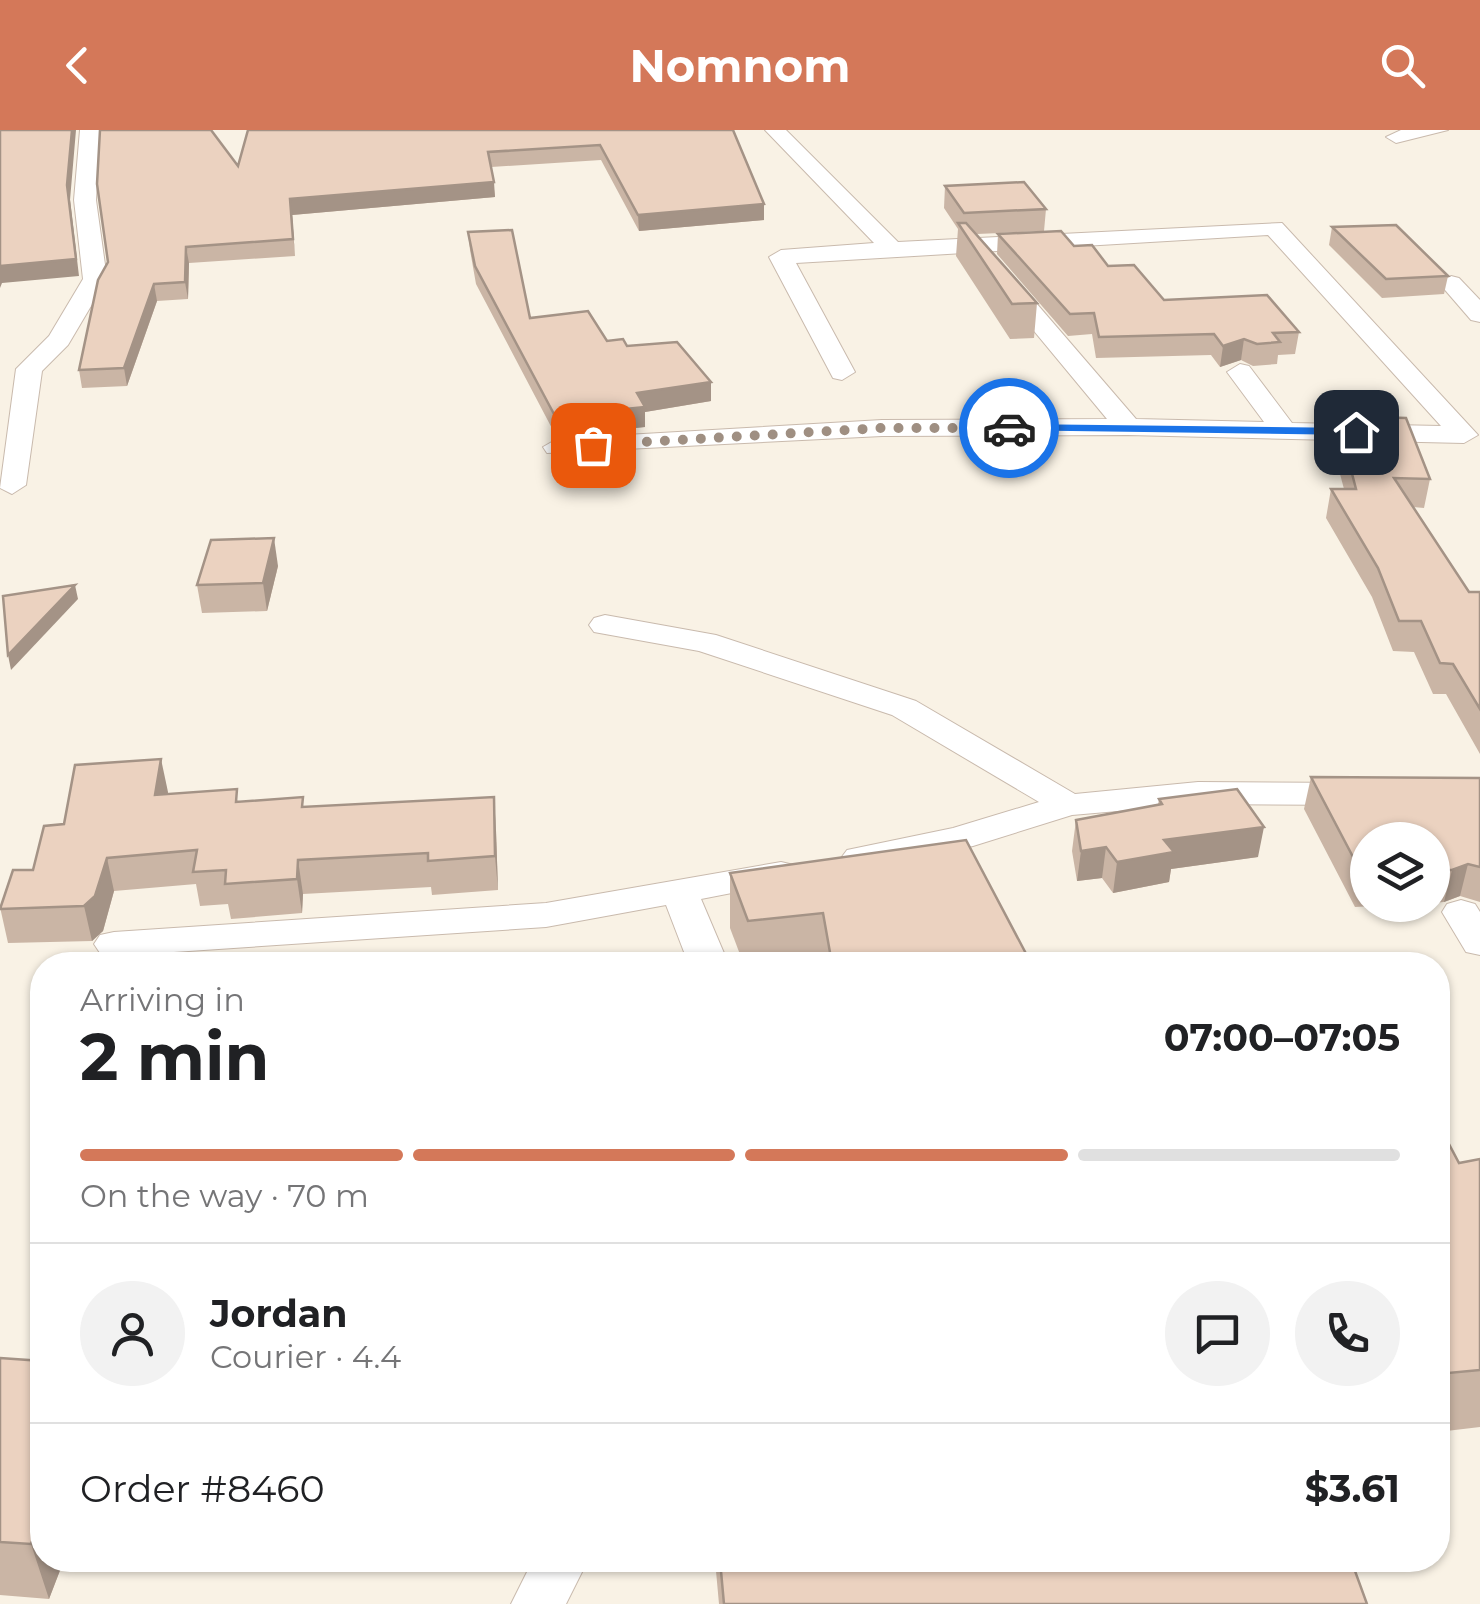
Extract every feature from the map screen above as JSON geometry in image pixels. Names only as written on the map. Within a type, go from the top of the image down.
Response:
[{"type":"street","points":[[12,484],[28,369],[59,340],[95,279],[85,200],[90,130]]},
{"type":"street","points":[[775,130],[892,249]]},
{"type":"street","points":[[1396,137],[1438,130]]},
{"type":"street","points":[[557,447],[882,428],[1128,427],[1464,435],[1274,228],[780,257],[842,372]]},
{"type":"street","points":[[972,245],[1128,427]]},
{"type":"street","points":[[1452,283],[1480,315]]},
{"type":"street","points":[[1240,372],[1283,429]]},
{"type":"street","points":[[605,625],[705,642],[904,708],[1069,805]]},
{"type":"street","points":[[114,944],[546,914],[680,893],[960,838],[1069,805],[1198,794],[1386,794]]},
{"type":"street","points":[[680,893],[704,952]]},
{"type":"street","points":[[538,1604],[555,1572]]},
{"type":"building","points":[[0,130],[72,130],[67,185],[76,259],[0,266]]},
{"type":"building","points":[[100,130],[211,130],[238,166],[248,130],[733,130],[764,204],[638,215],[600,145],[488,152],[494,182],[290,199],[293,239],[186,247],[185,282],[154,284],[124,368],[79,370],[98,280],[108,262],[97,184]]},
{"type":"building","points":[[1024,182],[1046,209],[964,213],[945,186]]},
{"type":"building","points":[[958,223],[966,223],[1037,303],[1012,304]]},
{"type":"building","points":[[1396,225],[1448,276],[1386,279],[1332,227]]},
{"type":"building","points":[[512,230],[530,318],[588,311],[607,341],[623,339],[627,346],[677,342],[711,382],[637,393],[645,407],[555,416],[475,266],[468,232]]},
{"type":"building","points":[[1061,231],[1074,246],[1092,245],[1108,266],[1134,265],[1164,300],[1267,295],[1299,332],[1273,333],[1280,342],[1257,344],[1244,339],[1223,346],[1214,334],[1099,337],[1094,313],[1070,314],[998,234]]},
{"type":"building","points":[[1337,416],[1406,418],[1430,479],[1394,478],[1469,592],[1480,592],[1480,709],[1453,664],[1440,663],[1421,621],[1399,621],[1378,568],[1331,489],[1356,489]]},
{"type":"building","points":[[274,538],[263,583],[197,585],[211,540]]},
{"type":"building","points":[[75,585],[8,655],[3,596]]},
{"type":"building","points":[[161,759],[155,795],[237,789],[236,802],[303,797],[302,807],[494,797],[495,856],[428,861],[428,853],[298,860],[297,879],[225,884],[226,870],[193,872],[197,850],[107,858],[95,896],[84,906],[0,909],[13,870],[33,870],[44,826],[64,824],[75,765]]},
{"type":"building","points":[[1311,777],[1480,778],[1480,867],[1468,864],[1450,870],[1450,822],[1350,822],[1350,851]]},
{"type":"building","points":[[1237,789],[1264,827],[1164,840],[1174,852],[1117,862],[1106,847],[1081,851],[1076,820],[1162,804],[1159,799]]},
{"type":"building","points":[[966,840],[1025,952],[830,952],[823,913],[748,921],[730,873]]},
{"type":"building","points":[[1450,1146],[1459,1163],[1480,1159],[1480,1370],[1450,1373]]},
{"type":"building","points":[[0,1358],[30,1360],[30,1544],[0,1542]]},
{"type":"building","points":[[721,1572],[1355,1572],[1367,1604],[724,1604]]},
{"type":"way so far","points":[[593,445],[882,428],[1009,428]]},
{"type":"route","points":[[1009,428],[1356,432]]}]
